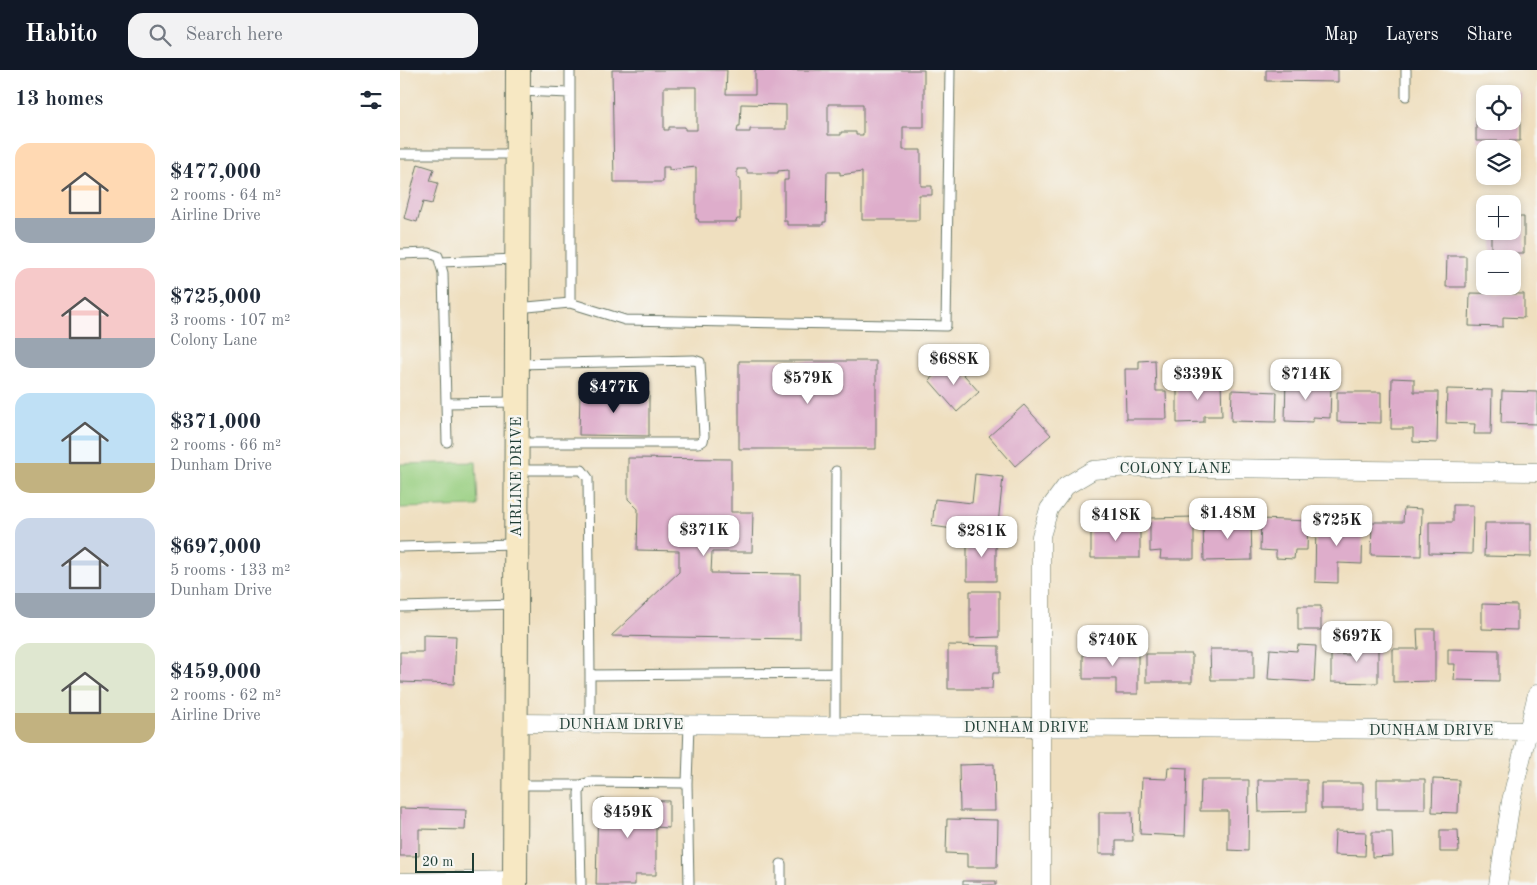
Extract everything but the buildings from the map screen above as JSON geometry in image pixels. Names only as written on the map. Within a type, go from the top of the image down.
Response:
[{"type":"main road","name":"AIRLINE DRIVE","points":[[515,882],[518,80]]},
{"type":"street","name":"COLONY LANE","points":[[1040,885],[1042,727],[1041,536],[1049,509],[1066,486],[1093,470],[1130,467],[1537,472]]},
{"type":"street","points":[[1498,885],[1511,801],[1533,731],[1537,694]]},
{"type":"street","name":"DUNHAM DRIVE","points":[[515,723],[1533,731]]},
{"type":"street","points":[[400,882],[515,882]]},
{"type":"lane","points":[[570,70],[570,303]]},
{"type":"lane","points":[[517,308],[570,303],[625,320],[946,326],[950,70]]},
{"type":"lane","points":[[1406,70],[1406,96]]},
{"type":"lane","points":[[518,80],[570,92]]},
{"type":"lane","points":[[400,154],[518,154]]},
{"type":"lane","points":[[400,254],[429,253],[438,256],[441,262],[443,273],[447,442]]},
{"type":"lane","points":[[441,262],[517,260]]},
{"type":"lane","points":[[517,364],[700,362],[704,436],[703,441],[698,443],[517,443]]},
{"type":"lane","points":[[446,403],[517,402]]},
{"type":"lane","points":[[516,470],[582,470],[588,478],[590,724]]},
{"type":"lane","points":[[835,726],[836,471]]},
{"type":"lane","points":[[400,547],[516,544]]},
{"type":"lane","points":[[400,607],[516,604]]},
{"type":"lane","points":[[590,676],[835,674]]},
{"type":"lane","points":[[689,725],[687,784],[689,885]]},
{"type":"lane","points":[[515,785],[581,785],[590,782],[687,784]]},
{"type":"lane","points":[[581,785],[579,793],[581,885]]},
{"type":"lane","points":[[781,864],[781,885]]},
{"type":"green space","points":[[476,462],[478,506],[400,508],[400,464]]}]
